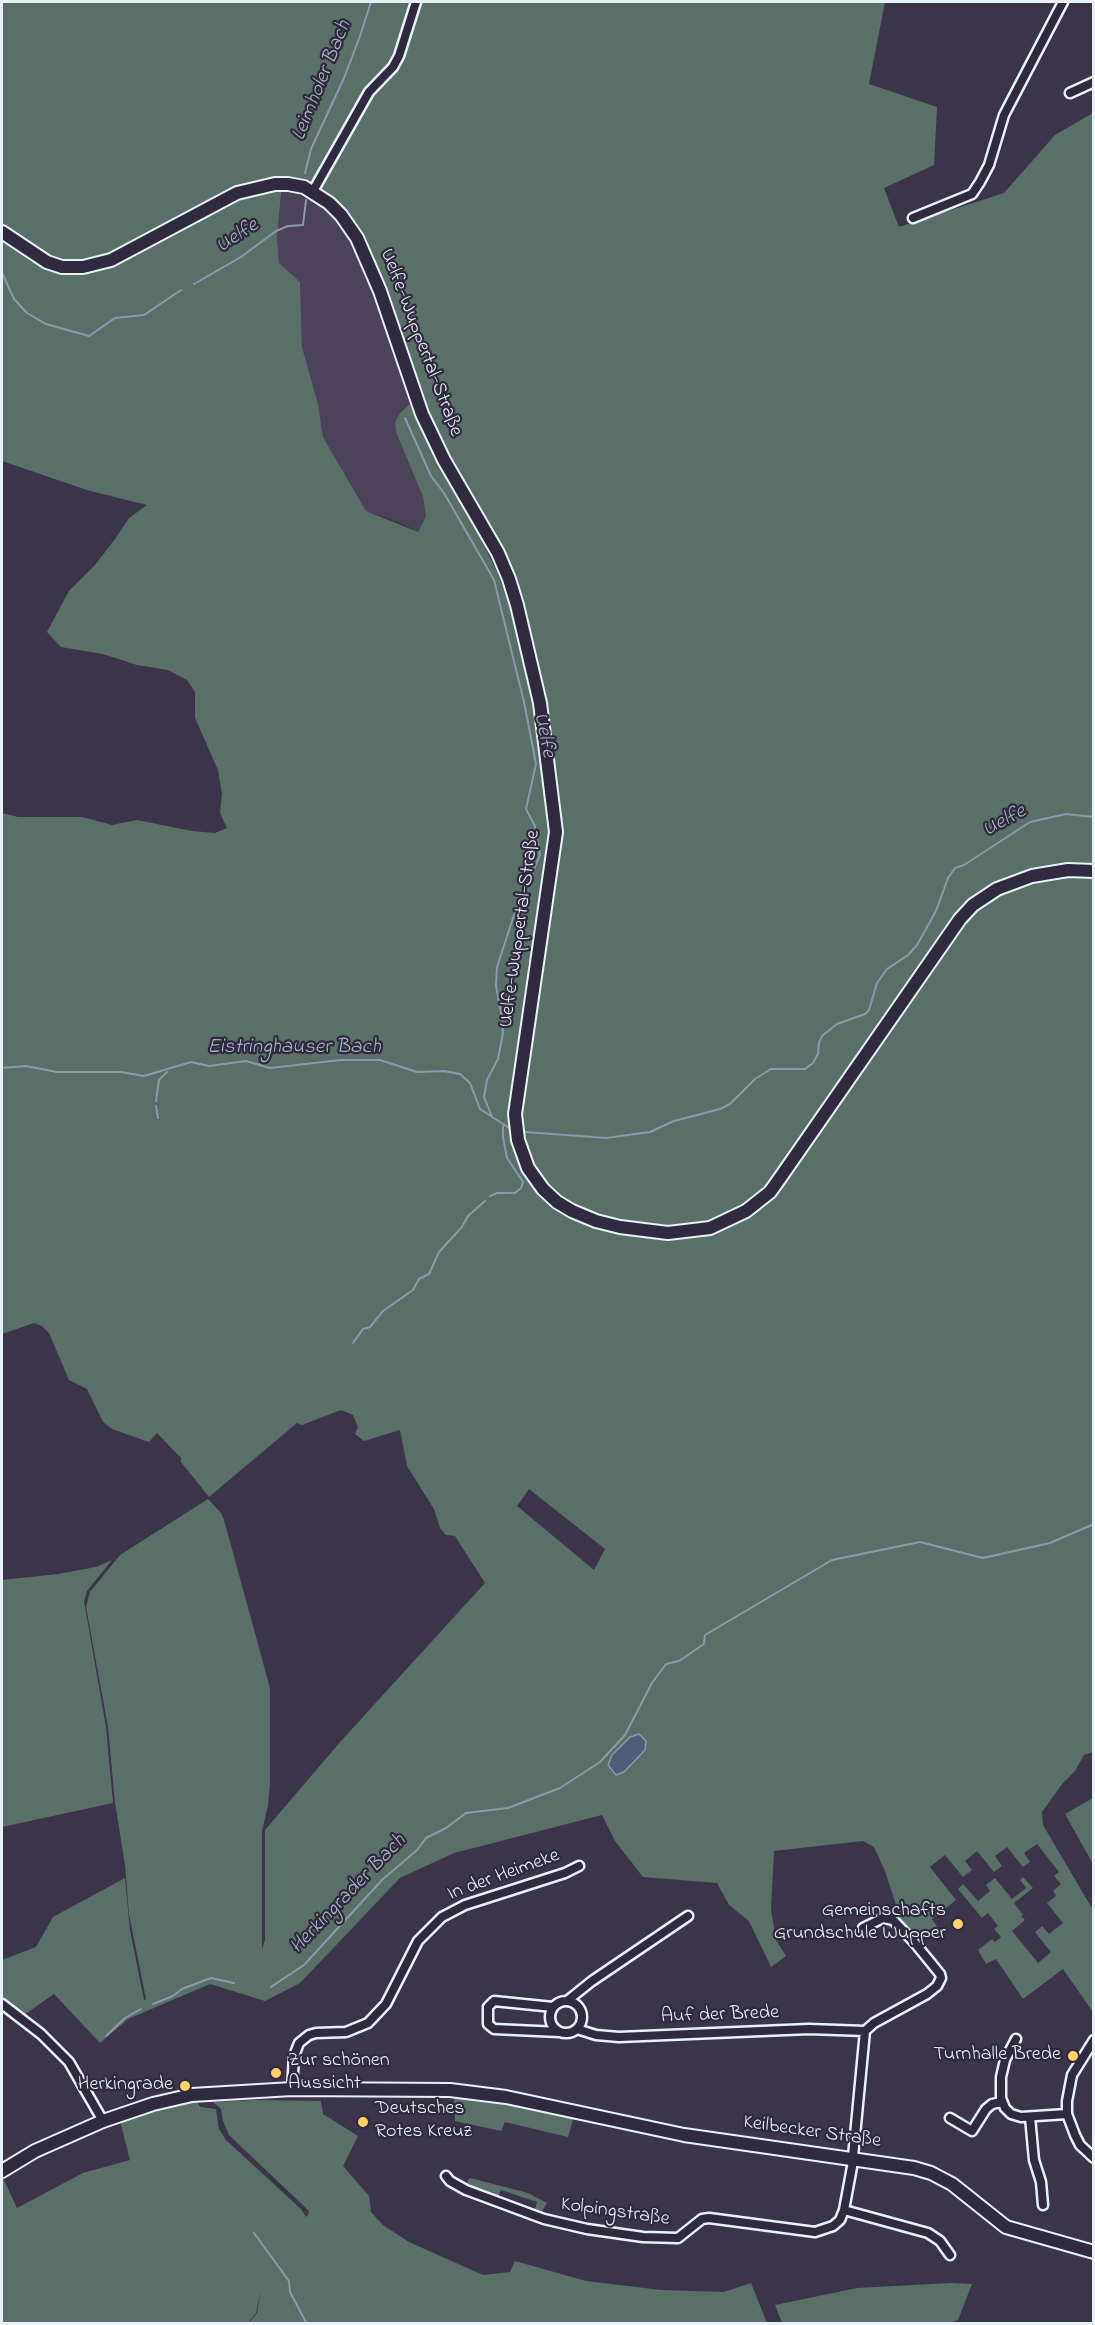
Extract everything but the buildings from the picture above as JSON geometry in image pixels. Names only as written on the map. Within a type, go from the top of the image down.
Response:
[{"type":"main road","name":"Uelfe-Wuppertal-Straße","points":[[2,232],[47,262],[62,267],[83,267],[118,257],[237,193],[275,184],[304,187],[313,191],[341,215],[364,250],[422,414],[444,460],[498,553],[517,605],[540,703],[556,832],[518,1083],[516,1121],[524,1161],[535,1180],[557,1202],[596,1221],[657,1232],[701,1230],[719,1225],[746,1211],[770,1192],[955,926],[973,905],[998,889],[1032,876],[1068,870],[1094,871]]},
{"type":"main road","name":"Keilbecker Straße","points":[[292,2089],[450,2090],[506,2097],[684,2135],[914,2168],[931,2173],[958,2188],[1006,2227],[1094,2252]]},
{"type":"main road","points":[[2,2171],[35,2151],[103,2121],[153,2104],[192,2096],[292,2089]]},
{"type":"street","points":[[313,191],[369,92],[393,67],[399,56],[416,2]]},
{"type":"street","points":[[913,218],[972,194],[989,165],[1004,114],[1063,2]]},
{"type":"street","points":[[1070,93],[1094,82]]},
{"type":"street","name":"In der Heimeke","points":[[292,2089],[294,2056],[299,2043],[316,2033],[346,2032],[368,2024],[386,2004],[418,1941],[442,1917],[465,1905],[565,1873],[579,1866]]},
{"type":"street","name":"Auf der Brede","points":[[688,1916],[592,1981],[567,2001],[559,2002],[553,2007],[494,2001],[488,2007],[488,2024],[494,2029],[567,2033],[577,2029],[596,2035],[619,2037],[809,2029],[865,2031]]},
{"type":"street","points":[[863,1928],[883,1918],[891,1918],[914,1942],[940,1976],[938,1984],[927,1994],[874,2023],[865,2031],[853,2159],[844,2210],[928,2234],[940,2241],[950,2255]]},
{"type":"street","points":[[567,2001],[574,2003],[581,2012],[582,2019],[577,2029]]},
{"type":"street","points":[[2,2004],[41,2034],[69,2062],[103,2121]]},
{"type":"street","points":[[553,2007],[550,2022],[559,2032]]},
{"type":"street","points":[[1016,2039],[1002,2069],[1000,2087],[1002,2102],[1011,2114],[1017,2117],[1067,2114]]},
{"type":"street","points":[[1094,2040],[1076,2067],[1069,2084],[1067,2114],[1080,2145],[1094,2158]]},
{"type":"street","points":[[950,2118],[972,2131],[986,2109],[992,2104],[1002,2102]]},
{"type":"street","points":[[1030,2117],[1034,2160],[1041,2181],[1043,2205]]},
{"type":"street","name":"Kolpingstraße","points":[[446,2176],[450,2181],[466,2190],[544,2219],[605,2232],[665,2240],[682,2237],[702,2219],[709,2218],[820,2231],[836,2224],[844,2210]]},
{"type":"shaded area","points":[[282,184],[291,186],[327,206],[358,246],[413,401],[400,413],[395,422],[396,432],[423,497],[426,515],[418,532],[401,523],[366,511],[323,437],[318,404],[302,347],[300,282],[279,264],[277,236]]},
{"type":"green space","points":[[2,2],[885,2],[869,84],[937,107],[934,165],[884,188],[899,227],[1004,193],[1055,135],[1093,113],[1093,871],[1068,870],[1032,876],[997,889],[973,905],[960,919],[770,1192],[738,1216],[710,1228],[680,1232],[648,1232],[609,1225],[585,1217],[557,1202],[535,1180],[523,1161],[533,1181],[556,1205],[579,1220],[604,1230],[655,1238],[685,1237],[712,1231],[735,1222],[770,1193],[805,1150],[940,950],[974,906],[991,895],[1031,878],[1079,874],[1093,876],[1093,1752],[1084,1755],[1075,1771],[1063,1783],[1042,1812],[1043,1825],[1093,1910],[1093,2012],[1063,1969],[1023,1999],[996,1959],[986,1964],[978,1950],[992,1939],[995,1942],[1001,1937],[994,1929],[998,1926],[988,1913],[982,1918],[958,1889],[963,1884],[978,1901],[990,1891],[986,1885],[995,1878],[1012,1899],[1026,1888],[1020,1880],[1023,1877],[1033,1888],[1014,1903],[1025,1920],[1012,1931],[1038,1963],[1051,1952],[1035,1932],[1042,1926],[1049,1934],[1063,1923],[1047,1903],[1056,1896],[1053,1891],[1061,1884],[1054,1876],[1059,1872],[1037,1844],[1024,1853],[1030,1862],[1023,1867],[1007,1847],[995,1856],[1002,1866],[994,1872],[977,1851],[965,1861],[972,1870],[963,1877],[945,1855],[930,1867],[956,1900],[932,1919],[938,1928],[921,1942],[937,1963],[934,1966],[898,1924],[897,1908],[885,1871],[874,1847],[863,1841],[774,1851],[771,1910],[776,1940],[786,1956],[771,1967],[749,1921],[729,1905],[717,1883],[643,1877],[615,1841],[602,1815],[454,1853],[400,1878],[300,1983],[265,2001],[210,1984],[128,2019],[100,2043],[54,1994],[21,2017],[2,2002],[2,1960],[36,1947],[53,1917],[125,1878],[130,1930],[144,2000],[146,1999],[129,1914],[125,1865],[115,1803],[108,1727],[86,1607],[90,1592],[120,1555],[208,1499],[221,1513],[224,1520],[270,1688],[270,1783],[268,1806],[262,1831],[262,1950],[265,1940],[265,1830],[341,1741],[485,1583],[455,1536],[446,1535],[440,1528],[434,1509],[407,1466],[400,1430],[364,1441],[355,1434],[358,1427],[353,1415],[341,1410],[302,1425],[297,1423],[209,1497],[181,1462],[181,1457],[157,1433],[149,1442],[112,1429],[103,1422],[87,1389],[69,1380],[49,1333],[42,1326],[34,1323],[2,1334],[2,813],[18,817],[82,817],[112,825],[137,820],[192,831],[215,833],[227,828],[220,813],[222,794],[218,770],[195,718],[195,692],[187,680],[168,670],[137,665],[103,654],[61,647],[47,632],[69,591],[95,565],[129,518],[147,505],[87,490],[2,461],[2,234],[45,263],[62,269],[84,269],[112,263],[175,233],[226,203],[279,185],[253,188],[223,199],[133,250],[99,264],[83,267],[62,267],[36,256],[2,232]],"holes":[[[282,184],[304,187],[329,203],[341,215],[357,238],[380,291],[422,414],[444,460],[498,553],[517,605],[540,703],[556,832],[519,1074],[530,981],[528,963],[534,966],[552,856],[553,831],[538,703],[523,635],[496,570],[437,456],[413,401],[400,413],[395,422],[396,432],[423,497],[426,516],[418,532],[366,511],[323,437],[318,404],[302,347],[300,282],[279,263],[277,236]],[[529,1489],[605,1549],[594,1570],[517,1506]]]},
{"type":"green space","points":[[112,1560],[87,1591],[84,1601],[106,1727],[113,1803],[2,1827],[2,1580],[58,1574],[96,1567]]},
{"type":"green space","points":[[1093,1798],[1093,1864],[1065,1814]]},
{"type":"green space","points":[[454,2098],[501,2101],[574,2116],[568,2137],[505,2122],[501,2131],[455,2121]]},
{"type":"green space","points":[[321,2101],[323,2114],[358,2136],[343,2166],[369,2196],[371,2212],[383,2225],[409,2242],[483,2275],[510,2272],[515,2261],[586,2281],[661,2290],[724,2292],[751,2283],[767,2323],[249,2323],[257,2313],[261,2288],[256,2313],[248,2323],[2,2323],[2,2179],[17,2208],[83,2173],[130,2160],[120,2121],[153,2109],[197,2102],[200,2107],[216,2109],[219,2129],[226,2140],[301,2209],[306,2217],[309,2211],[229,2135],[221,2109],[213,2102]]},
{"type":"green space","points":[[470,2178],[528,2193],[547,2203],[542,2211],[535,2209],[537,2202],[501,2190],[498,2197],[469,2185],[467,2182]]},
{"type":"green space","points":[[972,2284],[958,2320],[952,2322],[782,2323],[775,2305],[857,2288]]},
{"type":"water","points":[[639,1734],[646,1741],[645,1750],[624,1772],[616,1775],[608,1765],[612,1755],[630,1737]]},
{"type":"waterway","name":"Leimholer Bach","points":[[305,173],[311,149],[344,78],[371,2]]},
{"type":"waterway","name":"Uelfe","points":[[194,284],[241,257],[276,231],[288,226],[303,225],[306,200]]},
{"type":"waterway","name":"Uelfe","points":[[2,273],[14,299],[27,313],[46,324],[89,336],[115,318],[144,315],[181,290]]},
{"type":"waterway","name":"Uelfe","points":[[405,418],[431,476],[444,493],[494,580],[524,702],[536,764],[526,809],[535,826],[540,855],[513,918],[497,967],[496,986],[503,1033],[498,1059],[487,1080],[484,1097],[492,1117],[511,1129]]},
{"type":"waterway","name":"Uelfe","points":[[525,1132],[606,1138],[650,1132],[674,1121],[720,1109],[730,1104],[755,1079],[771,1069],[805,1069],[813,1063],[818,1054],[819,1042],[823,1035],[837,1024],[865,1014],[869,1010],[877,983],[887,969],[908,955],[917,945],[936,911],[948,878],[955,868],[964,865],[1030,822],[1066,814],[1094,817]]},
{"type":"waterway","name":"Eistringhauser Bach","points":[[2,1068],[26,1066],[57,1072],[121,1072],[144,1076],[191,1062],[209,1066],[246,1061],[270,1068],[341,1060],[380,1060],[417,1072],[444,1071],[460,1074],[470,1083],[480,1109],[491,1116]]},
{"type":"waterway","points":[[156,1101],[159,1080],[167,1072]]},
{"type":"waterway","points":[[156,1106],[158,1118]]},
{"type":"waterway","points":[[490,1196],[497,1193],[515,1193],[521,1188],[523,1182],[507,1158],[503,1126]]},
{"type":"waterway","points":[[353,1343],[363,1329],[370,1327],[383,1311],[413,1290],[419,1279],[429,1274],[439,1252],[462,1227],[468,1216],[485,1201]]},
{"type":"waterway","name":"Herkingrader Bach","points":[[271,1987],[304,1965],[382,1880],[417,1850],[426,1838],[446,1828],[466,1813],[508,1808],[560,1788],[600,1762],[625,1735],[652,1683],[666,1664],[679,1661],[704,1644],[705,1635],[832,1560],[920,1542],[983,1558],[1050,1543],[1094,1524]]},
{"type":"waterway","name":"Herkingrader Bach","points":[[153,2004],[173,1996],[182,1989],[211,1978],[234,1983]]},
{"type":"waterway","name":"Herkingrader Bach","points":[[106,2036],[125,2018],[141,2009]]},
{"type":"waterway","points":[[254,2233],[289,2281],[290,2292],[307,2324]]},
{"type":"place","name":"Gemeinschafts Grundschule Wupper","points":[[958,1924]]},
{"type":"place","name":"Turnhalle Brede","points":[[1073,2056]]},
{"type":"place","name":"Zur schönen Aussicht","points":[[276,2073]]},
{"type":"place","name":"Herkingrade","points":[[185,2086]]},
{"type":"place","name":"Deutsches Rotes Kreuz","points":[[363,2122]]}]
